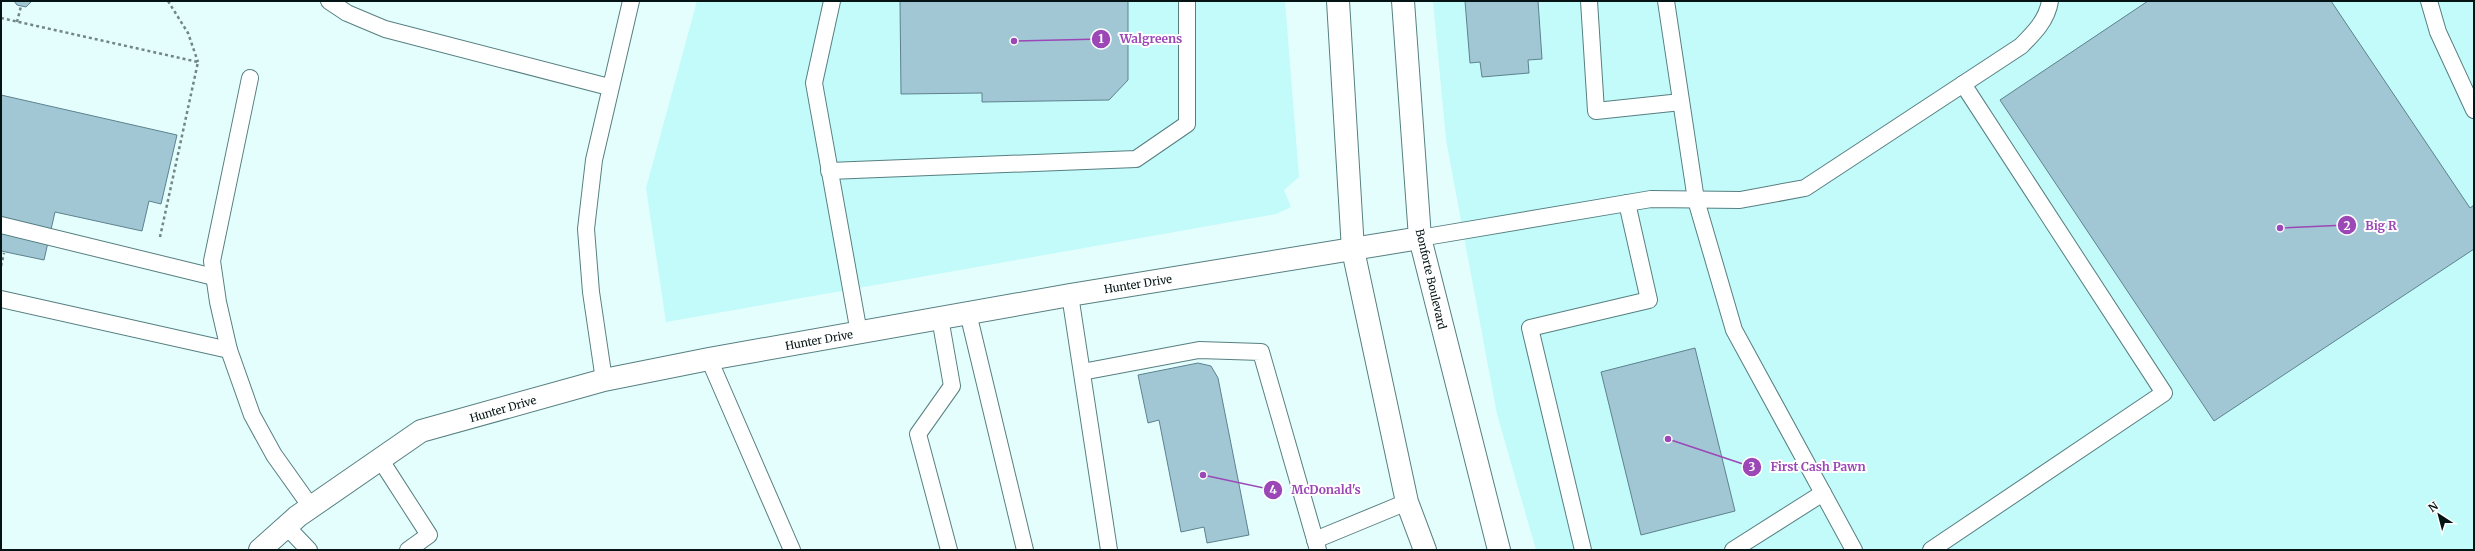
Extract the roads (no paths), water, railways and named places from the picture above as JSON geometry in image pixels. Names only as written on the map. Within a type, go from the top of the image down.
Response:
[{"type":"street","points":[[1338,1],[1353,250],[1407,502],[1425,550]]},
{"type":"street","name":"Bonforte Boulevard","points":[[1403,1],[1420,238],[1499,550]]},
{"type":"street","name":"Hunter Drive","points":[[260,550],[286,526],[311,507],[421,432],[604,380],[709,359],[1070,295],[1420,238]]},
{"type":"lane","points":[[329,1],[347,13],[385,29],[609,87]]},
{"type":"lane","points":[[604,380],[591,292],[586,229],[594,160],[609,87],[631,1]]},
{"type":"lane","points":[[832,1],[814,83],[859,333]]},
{"type":"lane","points":[[829,171],[1136,159],[1187,124],[1187,1]]},
{"type":"lane","points":[[1589,1],[1596,111],[1681,102]]},
{"type":"lane","points":[[1666,1],[1696,200],[1734,330],[1854,550]]},
{"type":"lane","points":[[1420,238],[1651,199],[1740,200],[1806,188],[2021,46],[2038,28],[2049,9],[2050,1]]},
{"type":"lane","points":[[2429,1],[2438,32],[2474,110]]},
{"type":"lane","points":[[250,78],[212,261],[214,277],[229,350],[252,415],[274,455],[311,507]]},
{"type":"lane","points":[[1931,550],[2164,394],[1963,84]]},
{"type":"lane","points":[[1583,550],[1530,328],[1649,300],[1627,203]]},
{"type":"lane","points":[[1,225],[214,277]]},
{"type":"lane","points":[[1070,295],[1109,550]]},
{"type":"lane","points":[[1,299],[229,350]]},
{"type":"lane","points":[[968,313],[1025,550]]},
{"type":"lane","points":[[940,318],[952,386],[918,434],[949,550]]},
{"type":"lane","points":[[1082,372],[1199,350],[1261,352],[1316,545],[1407,502]]},
{"type":"lane","points":[[709,359],[792,550]]},
{"type":"lane","points":[[380,459],[429,535],[408,550]]},
{"type":"lane","points":[[1733,550],[1823,493]]},
{"type":"lane","points":[[286,526],[309,550]]},
{"type":"place","name":"Walgreens","points":[[1014,41]]},
{"type":"place","name":"Big R","points":[[2280,228]]},
{"type":"place","name":"First Cash Pawn","points":[[1668,439]]},
{"type":"place","name":"McDonald's","points":[[1203,475]]}]
